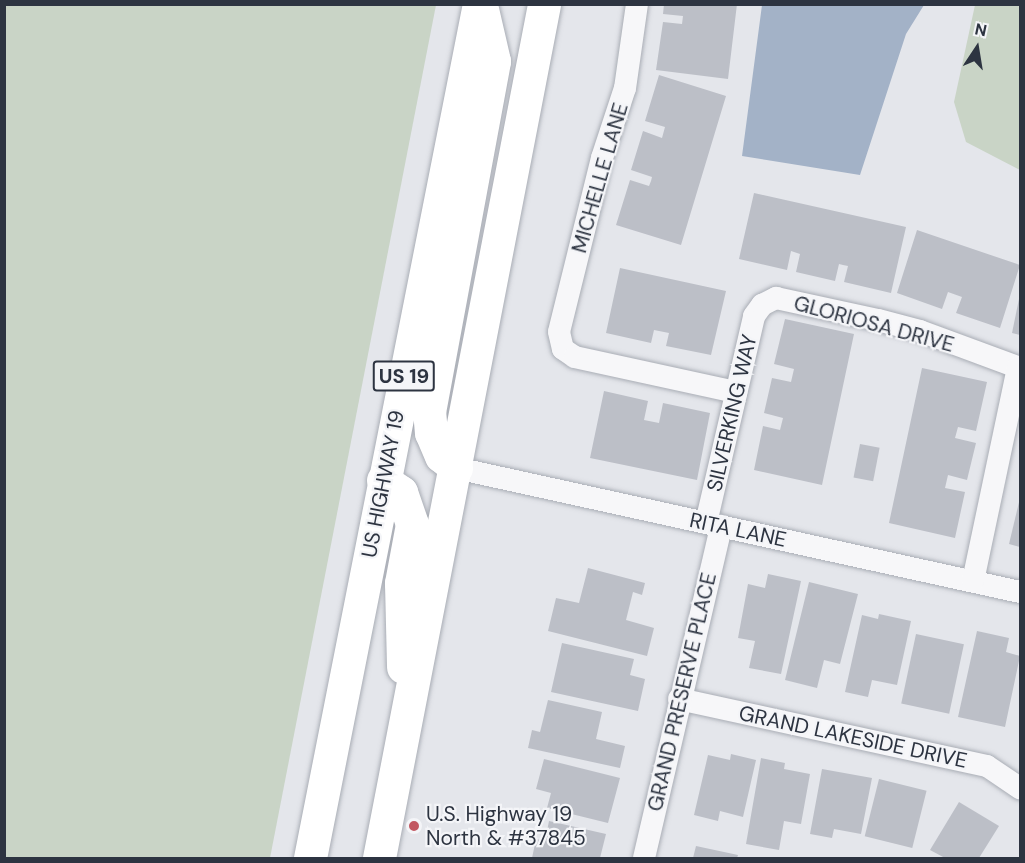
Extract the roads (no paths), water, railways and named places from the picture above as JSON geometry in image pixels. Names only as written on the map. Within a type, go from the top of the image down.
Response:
[{"type":"highway","points":[[456,468],[441,456],[431,433],[429,412],[494,61],[480,4]]},
{"type":"highway","name":"US HIGHWAY 19","points":[[310,858],[383,480],[480,4]]},
{"type":"highway","points":[[379,858],[544,4]]},
{"type":"highway","points":[[383,480],[401,492],[412,524],[401,583],[405,726]]},
{"type":"street","name":"MICHELLE LANE","points":[[637,4],[625,88],[602,158],[559,332],[563,349],[575,357],[736,392]]},
{"type":"street","name":"GLORIOSA DRIVE","points":[[762,304],[776,298],[878,320],[920,331],[1019,368]]},
{"type":"street","name":"SILVERKING WAY","points":[[714,525],[736,392],[754,316],[762,304]]},
{"type":"street","points":[[973,581],[1019,368]]},
{"type":"street","name":"RITA LANE","points":[[456,468],[1020,592]]},
{"type":"street","name":"GRAND PRESERVE PLACE","points":[[644,858],[714,525]]},
{"type":"street","name":"GRAND LAKESIDE DRIVE","points":[[679,699],[987,766],[1020,788]]},
{"type":"water","points":[[762,5],[924,5],[906,34],[860,175],[742,156]]},
{"type":"place","name":"U.S. Highway 19 North & #37845","points":[[414,826]]}]
